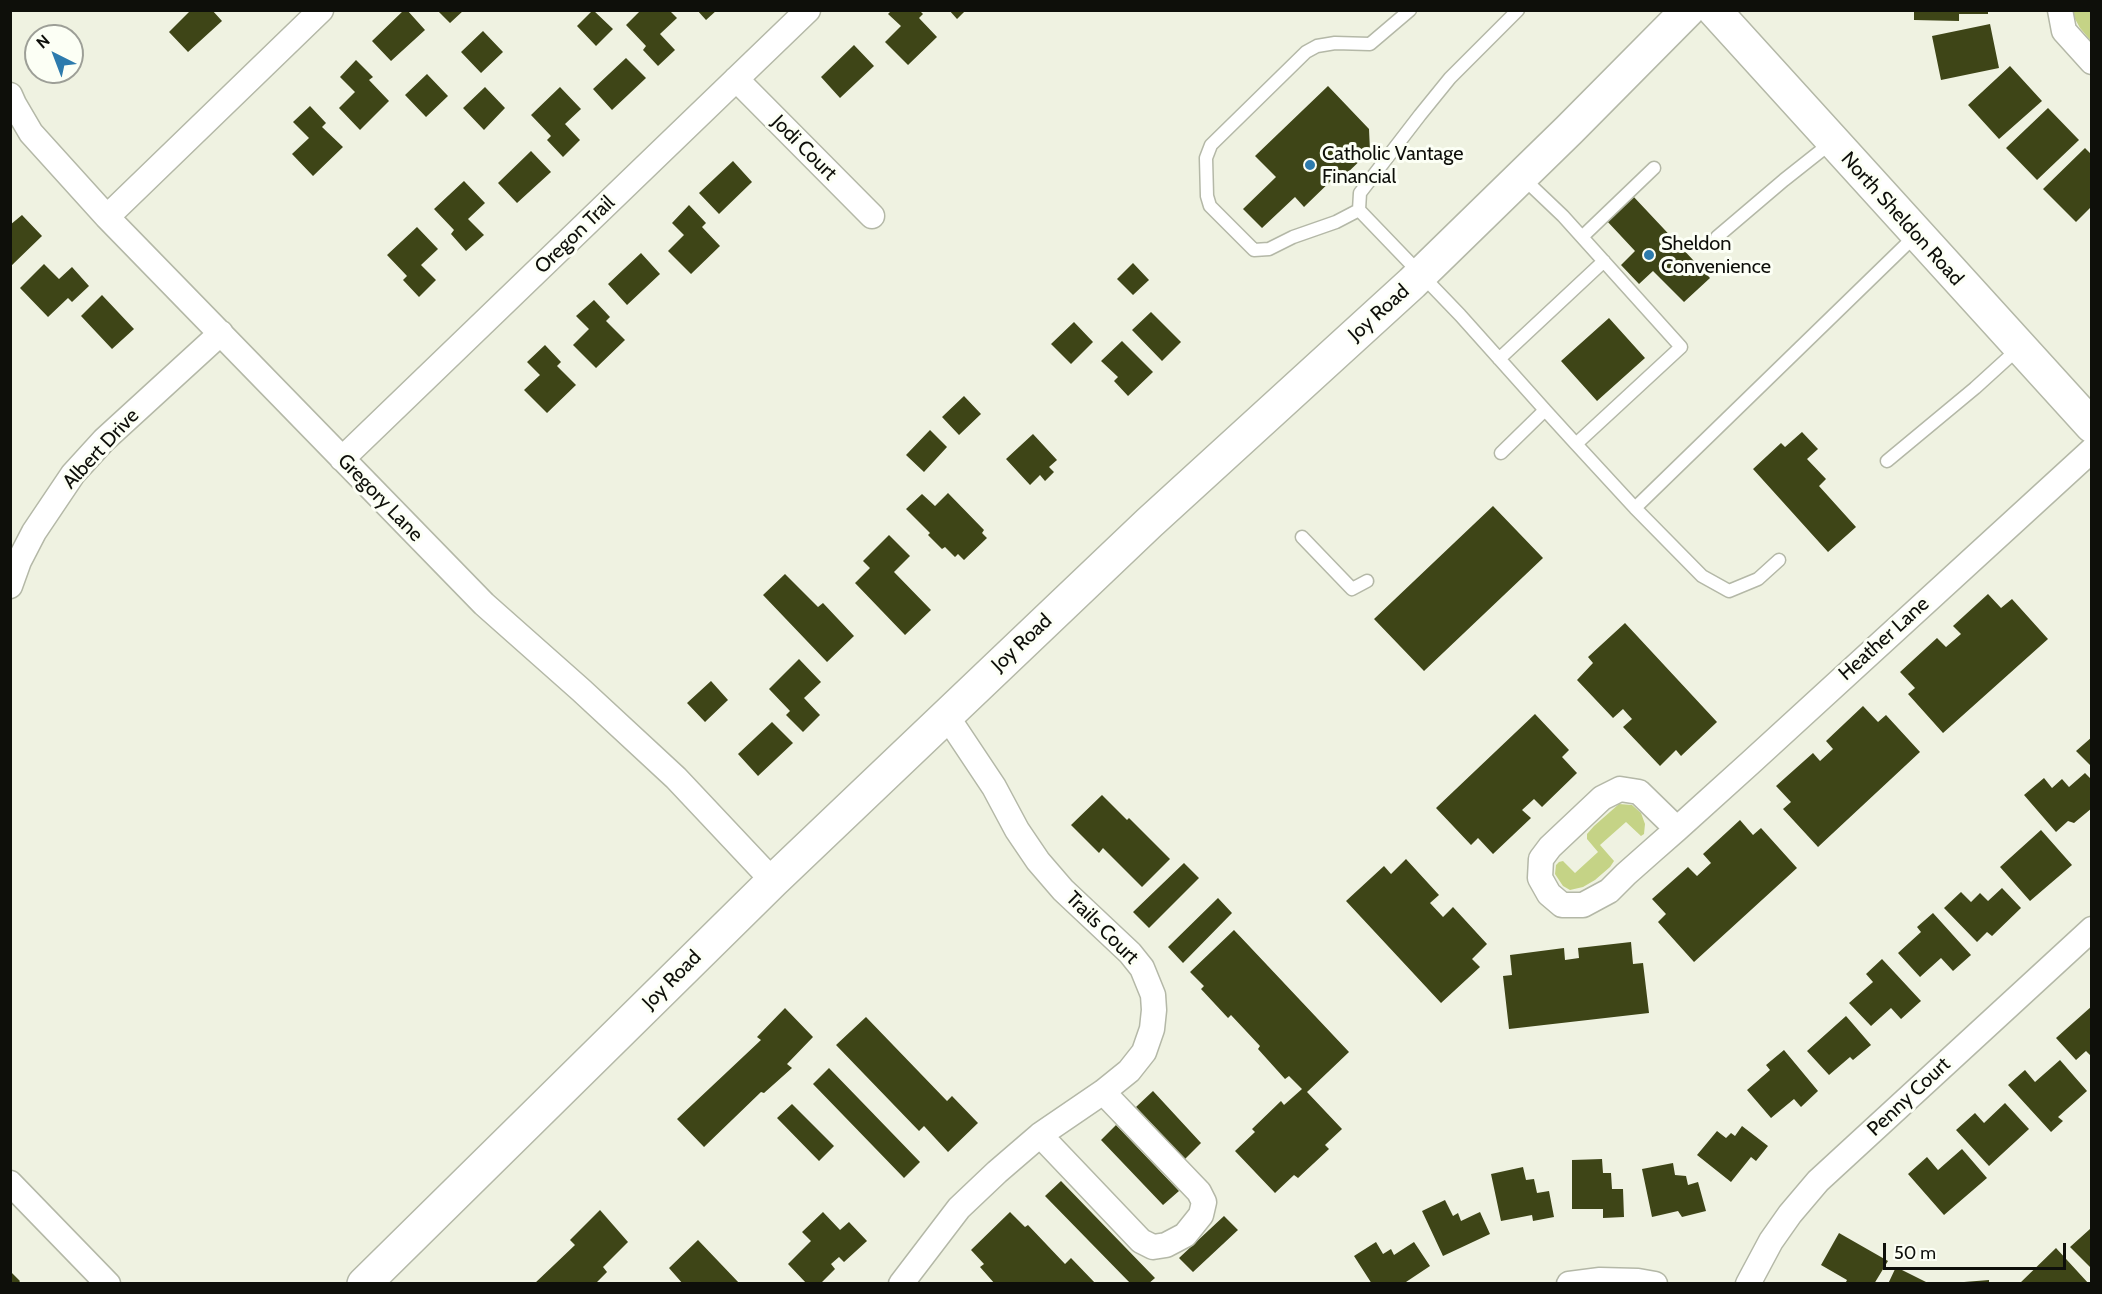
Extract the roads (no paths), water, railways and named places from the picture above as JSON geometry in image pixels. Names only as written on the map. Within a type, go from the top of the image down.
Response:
[{"type":"street","points":[[106,216],[321,10]]},
{"type":"street","name":"Oregon Trail","points":[[342,459],[808,10]]},
{"type":"street","name":"Joy Road","points":[[364,1284],[773,880],[1149,523],[1421,274],[1688,10]]},
{"type":"street","name":"North Sheldon Road","points":[[1714,10],[2091,426]]},
{"type":"street","points":[[2060,10],[2064,31],[2091,62]]},
{"type":"street","name":"Jodi Court","points":[[736,80],[872,216]]},
{"type":"street","name":"Gregory Lane","points":[[10,94],[31,133],[106,216],[484,604],[676,778],[773,880]]},
{"type":"street","name":"Albert Drive","points":[[10,586],[15,560],[49,507],[84,462],[104,440],[221,333]]},
{"type":"street","name":"Heather Lane","points":[[1677,829],[1639,792],[1620,789],[1602,798],[1550,847],[1541,859],[1540,878],[1549,894],[1562,905],[1583,905],[1609,891],[1677,829],[2091,450]]},
{"type":"street","name":"Trails Court","points":[[901,1284],[959,1208],[1040,1135],[1103,1092],[1129,1071],[1144,1052],[1152,1029],[1154,1010],[1149,981],[1142,968],[1130,953],[1063,890],[1038,861],[1017,830],[994,787],[946,715]]},
{"type":"street","name":"Penny Court","points":[[1748,1284],[1771,1241],[1818,1181],[2091,929]]},
{"type":"street","points":[[1040,1135],[1141,1240],[1154,1247],[1166,1245],[1185,1235],[1201,1215],[1204,1202],[1198,1192],[1103,1092]]},
{"type":"street","points":[[10,1183],[108,1284]]},
{"type":"street","points":[[1569,1284],[1600,1280],[1655,1284]]},
{"type":"lane","points":[[1359,210],[1336,222],[1293,237],[1269,249],[1254,250],[1210,206],[1207,196],[1206,158],[1211,145],[1306,52],[1317,45],[1370,44],[1410,10]]},
{"type":"lane","points":[[1518,10],[1450,78],[1420,115],[1360,193],[1359,210],[1421,274],[1635,508],[1702,576],[1728,591],[1758,579],[1779,560]]},
{"type":"lane","points":[[1717,237],[1833,141]]},
{"type":"lane","points":[[1582,237],[1654,168]]},
{"type":"lane","points":[[1521,177],[1563,216],[1681,347],[1576,444]]},
{"type":"lane","points":[[1635,508],[1916,234]]},
{"type":"lane","points":[[1499,359],[1604,261]]},
{"type":"lane","points":[[1887,461],[1976,388],[2019,348]]},
{"type":"lane","points":[[1501,453],[1545,410]]},
{"type":"lane","points":[[1302,537],[1352,589],[1367,581]]},
{"type":"place","name":"Catholic Vantage Financial","points":[[1310,165]]},
{"type":"place","name":"Sheldon Convenience","points":[[1649,255]]}]
